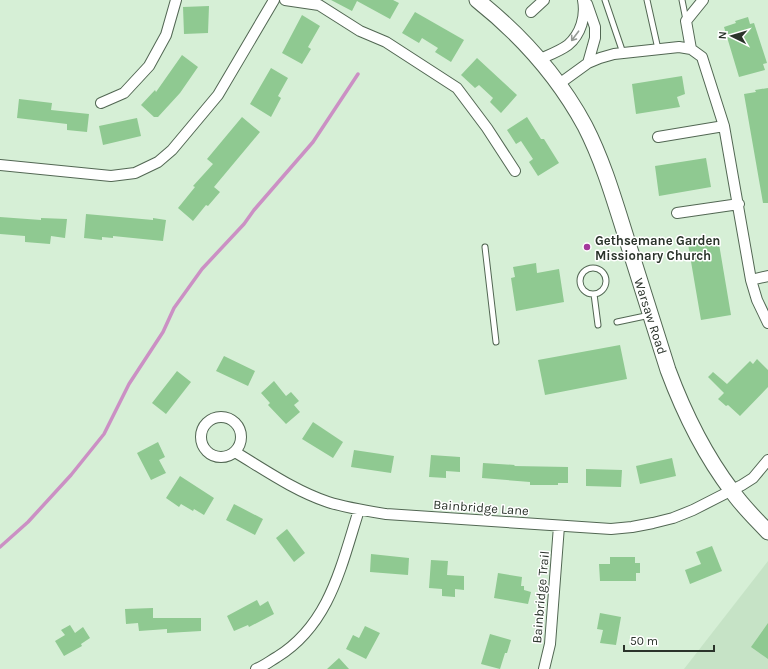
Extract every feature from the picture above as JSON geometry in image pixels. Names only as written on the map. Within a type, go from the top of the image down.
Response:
[{"type":"street","points":[[100,103],[124,93],[148,66],[166,35],[176,0]]},
{"type":"street","points":[[0,165],[112,176],[135,173],[158,162],[172,150],[218,95],[274,0]]},
{"type":"street","points":[[285,0],[319,5],[360,31],[386,42],[456,88],[487,128],[515,171]]},
{"type":"street","name":"Warsaw Road","points":[[477,0],[518,36],[540,59],[559,84],[585,126],[605,171],[668,370],[680,402],[702,447],[731,490],[768,532]]},
{"type":"street","points":[[531,12],[544,0]]},
{"type":"street","points":[[540,59],[568,45],[577,35],[582,25],[584,0]]},
{"type":"street","points":[[584,0],[595,27],[595,38],[588,64]]},
{"type":"street","points":[[691,49],[686,21],[703,0]]},
{"type":"street","points":[[559,84],[588,64],[600,58],[623,53],[679,47],[691,49],[702,58],[724,126],[739,204],[751,280],[756,300],[768,323]]},
{"type":"street","points":[[658,137],[724,126]]},
{"type":"street","points":[[676,213],[739,204]]},
{"type":"street","points":[[751,280],[768,276]]},
{"type":"street","points":[[220,417],[234,421],[241,432],[242,439],[240,446],[235,452],[224,458],[212,455],[206,451],[201,440],[201,433],[207,422],[213,418],[220,417]]},
{"type":"street","name":"Bainbridge Lane","points":[[235,452],[299,490],[328,502],[359,510],[386,514],[611,529],[653,524],[693,510],[753,478],[768,460]]},
{"type":"street","points":[[256,669],[290,649],[312,627],[327,603],[334,587],[359,510]]},
{"type":"street","name":"Bainbridge Trail","points":[[544,669],[550,644],[559,526]]},
{"type":"lane","points":[[605,0],[623,53]]},
{"type":"lane","points":[[647,0],[658,49]]},
{"type":"lane","points":[[682,0],[686,21]]},
{"type":"lane","points":[[485,247],[496,342]]},
{"type":"lane","points":[[593,268],[601,270],[606,278],[606,282],[602,290],[594,294],[585,291],[580,279],[584,271],[593,268]]},
{"type":"lane","points":[[594,294],[598,325]]},
{"type":"lane","points":[[617,322],[651,315]]},
{"type":"shaded area","points":[[768,561],[768,669],[684,669]]},
{"type":"building","points":[[331,0],[393,0],[399,3],[390,19],[357,1],[352,11]]},
{"type":"building","points":[[209,6],[208,33],[184,34],[183,7]]},
{"type":"building","points":[[415,12],[464,40],[451,62],[435,52],[438,48],[422,38],[419,43],[402,33]]},
{"type":"building","points":[[302,15],[320,26],[308,47],[311,49],[302,64],[282,53]]},
{"type":"building","points":[[748,17],[750,24],[754,23],[767,63],[763,64],[765,70],[739,77],[724,27],[736,23],[735,21]]},
{"type":"building","points":[[182,55],[198,67],[180,93],[158,117],[154,117],[141,105],[155,90],[156,92]]},
{"type":"building","points":[[477,58],[517,95],[501,113],[490,102],[493,98],[479,85],[475,88],[461,75]]},
{"type":"building","points":[[271,68],[288,78],[278,96],[281,98],[271,117],[250,104]]},
{"type":"building","points":[[682,76],[685,94],[677,97],[680,107],[636,114],[632,84]]},
{"type":"building","points":[[768,88],[768,203],[763,203],[744,94],[756,92],[755,90]]},
{"type":"building","points":[[19,99],[52,103],[51,110],[89,114],[87,132],[67,130],[67,124],[17,118]]},
{"type":"building","points":[[242,117],[260,132],[214,187],[220,192],[208,206],[206,205],[193,221],[178,208],[195,187],[193,186],[213,164],[207,159]]},
{"type":"building","points":[[527,117],[541,139],[544,139],[559,163],[538,176],[529,162],[533,159],[521,141],[516,144],[507,130]]},
{"type":"building","points":[[137,118],[141,136],[103,145],[99,126]]},
{"type":"building","points":[[706,158],[711,187],[659,196],[655,166]]},
{"type":"building","points":[[86,214],[166,220],[163,241],[113,236],[113,238],[102,237],[102,240],[84,238]]},
{"type":"building","points":[[0,217],[41,220],[41,218],[67,219],[65,238],[51,236],[50,244],[25,242],[25,236],[0,234]]},
{"type":"building","points":[[718,238],[731,315],[701,320],[688,244]]},
{"type":"building","points":[[536,263],[537,273],[559,269],[564,302],[516,311],[511,278],[515,277],[513,267]]},
{"type":"building","points":[[620,345],[627,379],[545,395],[538,360]]},
{"type":"building","points":[[224,356],[255,371],[248,386],[216,371]]},
{"type":"building","points":[[757,359],[768,370],[768,387],[740,416],[728,405],[726,406],[718,399],[724,393],[708,377],[713,372],[727,384],[750,361],[753,364]]},
{"type":"building","points":[[177,371],[191,382],[166,414],[152,403]]},
{"type":"building","points":[[274,381],[286,396],[291,392],[299,401],[294,405],[300,412],[286,424],[268,405],[270,403],[261,393]]},
{"type":"building","points":[[313,422],[343,442],[333,458],[302,439]]},
{"type":"building","points":[[158,442],[165,457],[159,460],[166,473],[151,480],[137,453]]},
{"type":"building","points":[[354,450],[394,456],[391,473],[351,467]]},
{"type":"building","points":[[431,455],[460,457],[460,472],[446,471],[446,478],[429,477]]},
{"type":"building","points":[[672,458],[676,476],[640,484],[636,466]]},
{"type":"building","points":[[483,463],[515,465],[514,466],[568,467],[568,483],[558,483],[558,485],[530,485],[530,482],[482,478]]},
{"type":"building","points":[[586,469],[622,470],[621,487],[586,486]]},
{"type":"building","points":[[180,476],[214,498],[204,515],[181,504],[179,507],[166,498]]},
{"type":"building","points":[[234,504],[263,519],[255,535],[226,520]]},
{"type":"building","points":[[287,529],[305,553],[294,562],[276,538]]},
{"type":"building","points":[[712,546],[722,571],[690,584],[685,570],[701,564],[696,552]]},
{"type":"building","points":[[371,554],[409,558],[408,575],[370,572]]},
{"type":"building","points":[[610,557],[635,557],[635,563],[640,563],[640,573],[636,573],[636,581],[600,581],[599,564],[610,564]]},
{"type":"building","points":[[431,560],[448,561],[447,575],[464,576],[464,590],[455,589],[455,597],[442,596],[442,589],[429,588]]},
{"type":"building","points":[[498,573],[522,577],[521,586],[524,586],[524,590],[531,592],[528,604],[494,598]]},
{"type":"building","points":[[257,600],[260,606],[268,601],[274,614],[249,627],[248,625],[234,631],[227,616]]},
{"type":"building","points":[[153,608],[153,618],[201,618],[201,631],[167,633],[167,629],[139,631],[138,623],[126,624],[125,609]]},
{"type":"building","points":[[600,613],[621,617],[616,645],[600,643],[603,630],[597,629]]},
{"type":"building","points":[[768,623],[768,659],[751,647]]},
{"type":"building","points":[[70,625],[75,633],[83,627],[90,638],[81,644],[82,646],[64,656],[55,641],[65,635],[61,630]]},
{"type":"building","points":[[365,626],[380,633],[366,659],[346,649],[353,635],[359,638]]},
{"type":"building","points":[[490,634],[511,640],[500,669],[481,664]]},
{"type":"building","points":[[339,658],[349,669],[327,669]]},
{"type":"waterway","points":[[0,547],[28,522],[71,475],[104,434],[129,384],[163,332],[174,308],[202,269],[244,224],[254,210],[313,142],[358,74]]},
{"type":"place","name":"Gethsemane Garden Missionary Church","points":[[587,247]]}]
